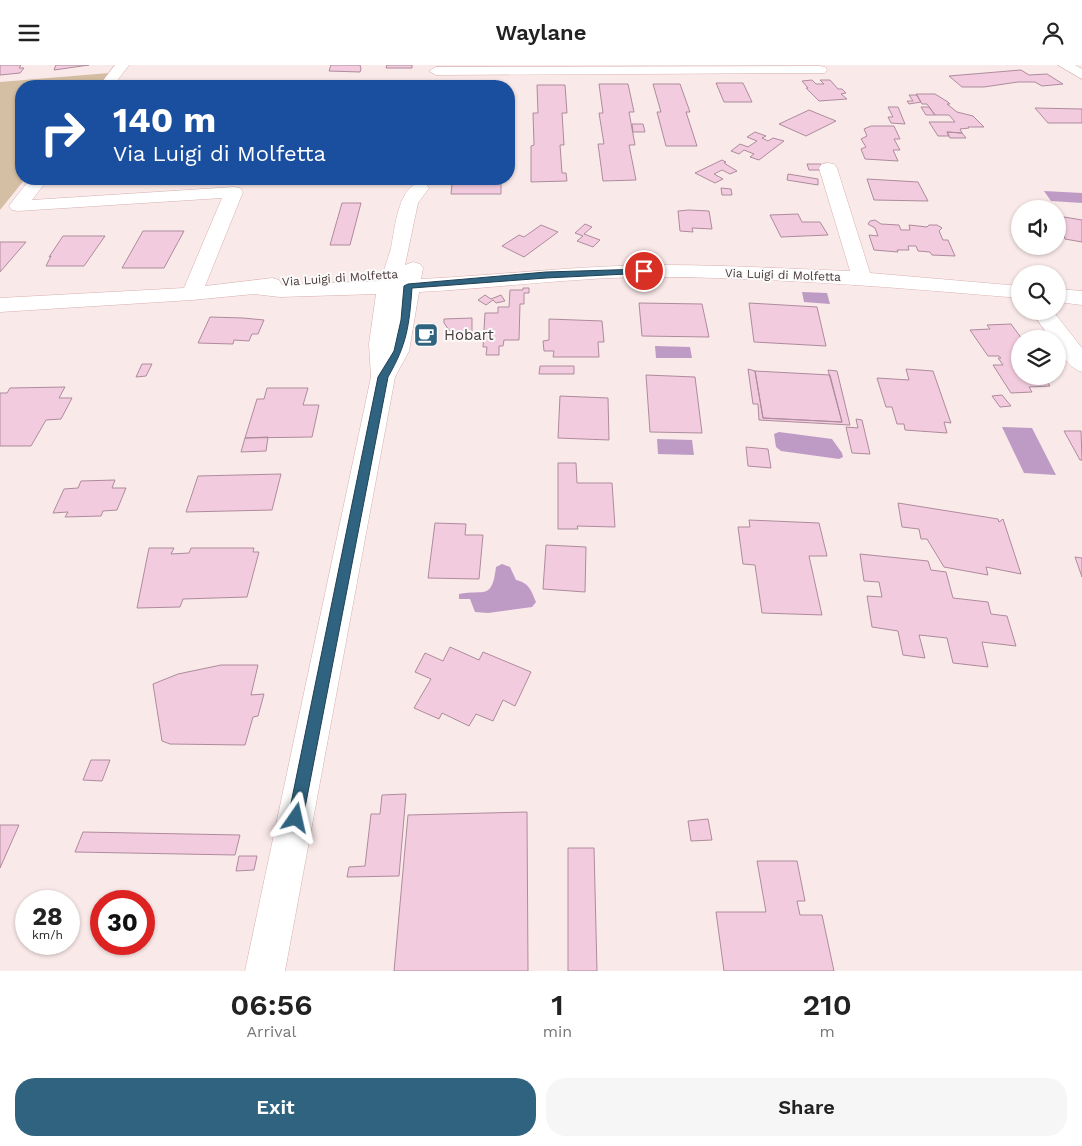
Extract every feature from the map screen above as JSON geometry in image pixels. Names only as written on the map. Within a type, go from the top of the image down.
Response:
[{"type":"street","points":[[111,80],[122,65]]},
{"type":"street","points":[[1064,65],[1082,75]]},
{"type":"street","points":[[436,68],[820,70]]},
{"type":"street","points":[[828,168],[862,278]]},
{"type":"street","points":[[34,185],[18,206],[234,192],[192,294]]},
{"type":"street","points":[[265,971],[383,377],[398,351],[406,320],[400,280],[425,202],[421,185]]},
{"type":"street","name":"Via Luigi di Molfetta","points":[[0,305],[192,294],[254,288],[280,291],[400,280],[664,271],[862,278],[1011,291]]},
{"type":"street","points":[[1066,297],[1082,298]]},
{"type":"street","points":[[1049,320],[1082,364]]},
{"type":"shaded area","points":[[109,73],[103,80],[24,80]]},
{"type":"shaded area","points":[[15,81],[15,185],[20,185],[0,210],[0,82]]},
{"type":"shaded area","points":[[1044,191],[1082,193],[1082,203],[1050,200]]},
{"type":"shaded area","points":[[802,292],[827,293],[830,304],[804,302]]},
{"type":"shaded area","points":[[655,346],[690,347],[692,358],[656,358]]},
{"type":"shaded area","points":[[1002,427],[1032,428],[1056,475],[1024,473]]},
{"type":"shaded area","points":[[779,432],[832,439],[843,457],[839,459],[781,451],[776,447],[774,434]]},
{"type":"shaded area","points":[[657,439],[692,440],[694,455],[658,454]]},
{"type":"shaded area","points":[[502,564],[510,567],[516,580],[524,583],[529,588],[536,602],[532,607],[488,613],[475,612],[470,599],[459,599],[459,594],[481,592],[489,589],[492,585],[496,567]]},
{"type":"building","points":[[0,65],[21,65],[19,68],[24,68],[20,73],[0,75]]},
{"type":"building","points":[[56,65],[89,65],[54,70]]},
{"type":"building","points":[[331,65],[360,65],[361,69],[360,72],[329,71]]},
{"type":"building","points":[[387,65],[412,65],[412,68],[386,68]]},
{"type":"building","points":[[1021,70],[1029,75],[1047,74],[1063,84],[1042,86],[1035,82],[1018,82],[984,87],[962,87],[949,76]]},
{"type":"building","points":[[812,80],[816,84],[824,84],[820,80],[830,80],[838,89],[842,89],[846,93],[841,94],[847,99],[819,101],[802,81]]},
{"type":"building","points":[[716,83],[743,83],[752,102],[724,102]]},
{"type":"building","points":[[599,84],[628,84],[634,112],[629,112],[635,145],[629,145],[636,180],[603,181],[598,144],[604,144],[599,113],[603,113]]},
{"type":"building","points":[[653,84],[680,84],[690,112],[686,112],[697,146],[666,146],[657,112],[661,112]]},
{"type":"building","points":[[537,85],[565,85],[567,113],[562,113],[564,145],[560,145],[562,173],[566,173],[567,181],[531,182],[531,146],[534,145],[533,113],[538,113]]},
{"type":"building","points":[[916,94],[935,94],[948,102],[950,104],[947,104],[957,112],[973,116],[984,127],[968,127],[960,129],[962,133],[947,132],[949,136],[938,136],[929,122],[955,122],[949,115],[935,115],[927,104],[922,104]]},
{"type":"building","points":[[909,95],[917,95],[921,102],[909,104],[907,101],[913,101]]},
{"type":"building","points":[[888,107],[898,107],[905,124],[891,123],[888,117],[893,117]]},
{"type":"building","points":[[921,107],[929,107],[935,115],[926,115]]},
{"type":"building","points":[[1035,108],[1082,109],[1082,123],[1048,123]]},
{"type":"building","points":[[809,110],[836,121],[806,136],[779,124]]},
{"type":"building","points":[[632,124],[643,124],[645,132],[633,132]]},
{"type":"building","points":[[871,126],[894,126],[900,139],[894,139],[900,150],[893,150],[898,161],[865,159],[861,149],[866,147],[861,139],[867,136],[864,129]]},
{"type":"building","points":[[755,132],[766,136],[762,138],[768,141],[773,138],[784,141],[759,160],[750,157],[754,154],[744,150],[739,154],[731,151],[740,144],[748,147],[757,141],[747,137]]},
{"type":"building","points":[[947,132],[962,133],[966,138],[950,138]]},
{"type":"building","points":[[722,160],[737,171],[730,174],[722,170],[714,174],[723,179],[715,183],[695,173]]},
{"type":"building","points":[[807,164],[821,164],[823,170],[809,170]]},
{"type":"building","points":[[788,174],[818,179],[818,185],[787,180]]},
{"type":"building","points":[[867,179],[918,182],[928,201],[874,200]]},
{"type":"building","points":[[452,185],[501,185],[501,194],[451,194]]},
{"type":"building","points":[[721,188],[731,189],[732,195],[722,195]]},
{"type":"building","points":[[342,203],[361,203],[350,245],[330,245]]},
{"type":"building","points":[[678,211],[709,211],[712,229],[692,228],[693,232],[680,231]]},
{"type":"building","points":[[798,214],[802,222],[820,222],[828,235],[781,237],[770,215]]},
{"type":"building","points":[[1066,217],[1082,220],[1082,242],[1066,239]]},
{"type":"building","points":[[875,220],[881,224],[899,225],[901,230],[910,230],[909,225],[927,227],[929,225],[937,225],[942,228],[939,231],[943,240],[948,240],[955,256],[932,255],[930,252],[918,251],[916,246],[908,246],[909,250],[897,250],[898,252],[874,250],[869,235],[878,236],[875,228],[868,224],[870,221]]},
{"type":"building","points":[[585,224],[592,227],[584,234],[600,240],[593,247],[577,241],[583,236],[575,233]]},
{"type":"building","points":[[541,225],[558,232],[524,257],[502,246],[519,235],[524,237]]},
{"type":"building","points":[[143,231],[184,231],[164,268],[122,268]]},
{"type":"building","points":[[63,236],[105,236],[84,266],[46,266],[51,256],[49,257]]},
{"type":"building","points":[[0,242],[26,242],[0,272]]},
{"type":"building","points":[[523,288],[529,288],[529,293],[524,293],[524,304],[520,304],[519,340],[504,340],[503,346],[499,346],[499,355],[486,355],[487,347],[483,347],[485,313],[498,313],[498,307],[509,307],[510,290],[523,290]]},
{"type":"building","points":[[485,295],[491,299],[501,295],[505,301],[496,303],[493,300],[486,305],[478,300]]},
{"type":"building","points":[[639,303],[702,304],[709,337],[642,336]]},
{"type":"building","points":[[749,303],[817,307],[826,346],[754,342]]},
{"type":"building","points":[[210,317],[264,320],[258,334],[252,334],[249,341],[234,340],[233,344],[198,343]]},
{"type":"building","points":[[472,318],[472,334],[456,333],[449,330],[444,323],[444,319]]},
{"type":"building","points":[[549,319],[602,321],[604,342],[598,342],[599,357],[553,357],[554,351],[544,351],[543,341],[549,340]]},
{"type":"building","points":[[1011,324],[1015,330],[1011,330],[1011,385],[1050,386],[1029,387],[1032,392],[1011,393],[993,365],[1003,365],[998,358],[1001,358],[999,356],[988,356],[970,330],[990,329],[987,325]]},
{"type":"building","points":[[142,364],[152,364],[146,376],[136,377]]},
{"type":"building","points":[[540,366],[574,366],[574,374],[539,374]]},
{"type":"building","points":[[748,369],[755,371],[763,418],[842,422],[828,370],[837,371],[850,425],[759,420],[758,404],[753,404]]},
{"type":"building","points":[[906,369],[933,371],[951,423],[944,422],[947,433],[905,430],[904,424],[897,424],[892,407],[886,407],[877,378],[909,380]]},
{"type":"building","points":[[755,371],[830,375],[842,422],[763,418]]},
{"type":"building","points":[[646,375],[695,377],[702,433],[650,432]]},
{"type":"building","points":[[65,387],[59,398],[72,398],[61,419],[46,420],[31,446],[0,446],[0,393],[7,393],[10,388]]},
{"type":"building","points":[[267,388],[308,388],[303,405],[319,405],[312,437],[245,438],[257,399],[264,399]]},
{"type":"building","points":[[1002,395],[1011,406],[1000,407],[992,396]]},
{"type":"building","points":[[560,396],[608,398],[609,440],[558,438]]},
{"type":"building","points":[[856,419],[862,420],[870,454],[852,453],[846,427],[858,428]]},
{"type":"building","points":[[1064,431],[1081,431],[1082,460],[1080,460]]},
{"type":"building","points":[[268,437],[266,451],[241,452],[245,438]]},
{"type":"building","points":[[746,447],[768,449],[771,468],[748,466]]},
{"type":"building","points":[[558,463],[576,463],[577,483],[612,483],[615,527],[577,526],[578,529],[558,529]]},
{"type":"building","points":[[281,474],[272,510],[186,512],[198,476]]},
{"type":"building","points":[[115,480],[112,488],[126,488],[117,510],[103,511],[101,516],[65,517],[68,512],[53,513],[64,489],[78,488],[81,481]]},
{"type":"building","points":[[898,503],[998,519],[999,522],[1003,519],[1021,574],[986,567],[988,575],[944,567],[927,539],[921,539],[919,529],[902,527]]},
{"type":"building","points":[[749,520],[819,523],[827,556],[809,556],[822,615],[762,613],[755,565],[743,564],[738,527],[750,527]]},
{"type":"building","points":[[435,523],[466,524],[465,535],[483,535],[479,579],[428,578]]},
{"type":"building","points":[[546,545],[586,547],[585,592],[543,589]]},
{"type":"building","points":[[149,548],[174,548],[171,554],[189,553],[191,548],[254,548],[253,552],[259,552],[247,597],[183,599],[180,607],[137,608]]},
{"type":"building","points":[[860,554],[928,561],[931,570],[946,572],[953,598],[988,602],[991,614],[1007,616],[1016,646],[982,642],[988,667],[953,663],[947,638],[919,635],[925,658],[903,655],[898,631],[872,627],[867,596],[882,597],[879,582],[864,581]]},
{"type":"building","points":[[1075,557],[1082,558],[1082,577]]},
{"type":"building","points":[[450,647],[479,660],[483,652],[531,672],[515,706],[503,700],[493,721],[476,714],[469,726],[442,713],[439,719],[414,708],[431,679],[415,672],[425,653],[443,661]]},
{"type":"building","points":[[221,665],[258,665],[251,695],[264,694],[258,716],[253,717],[245,745],[170,744],[162,741],[153,684],[178,674]]},
{"type":"building","points":[[91,760],[110,760],[102,781],[83,780]]},
{"type":"building","points":[[406,794],[399,876],[347,877],[349,867],[365,866],[371,814],[380,814],[382,795]]},
{"type":"building","points":[[527,812],[528,971],[394,971],[408,815]]},
{"type":"building","points":[[708,819],[712,840],[691,841],[688,821]]},
{"type":"building","points":[[0,825],[19,825],[0,868]]},
{"type":"building","points":[[83,832],[240,835],[235,855],[75,852]]},
{"type":"building","points":[[568,848],[594,848],[597,971],[568,971]]},
{"type":"building","points":[[239,856],[257,856],[254,870],[236,871]]},
{"type":"building","points":[[757,861],[797,861],[805,901],[797,901],[800,915],[822,915],[834,971],[724,971],[716,912],[766,912]]},
{"type":"place","name":"Hobart","points":[[426,335]]},
{"type":"route","points":[[296,818],[383,377],[398,351],[406,320],[408,286],[472,283],[546,275],[644,271]]}]
